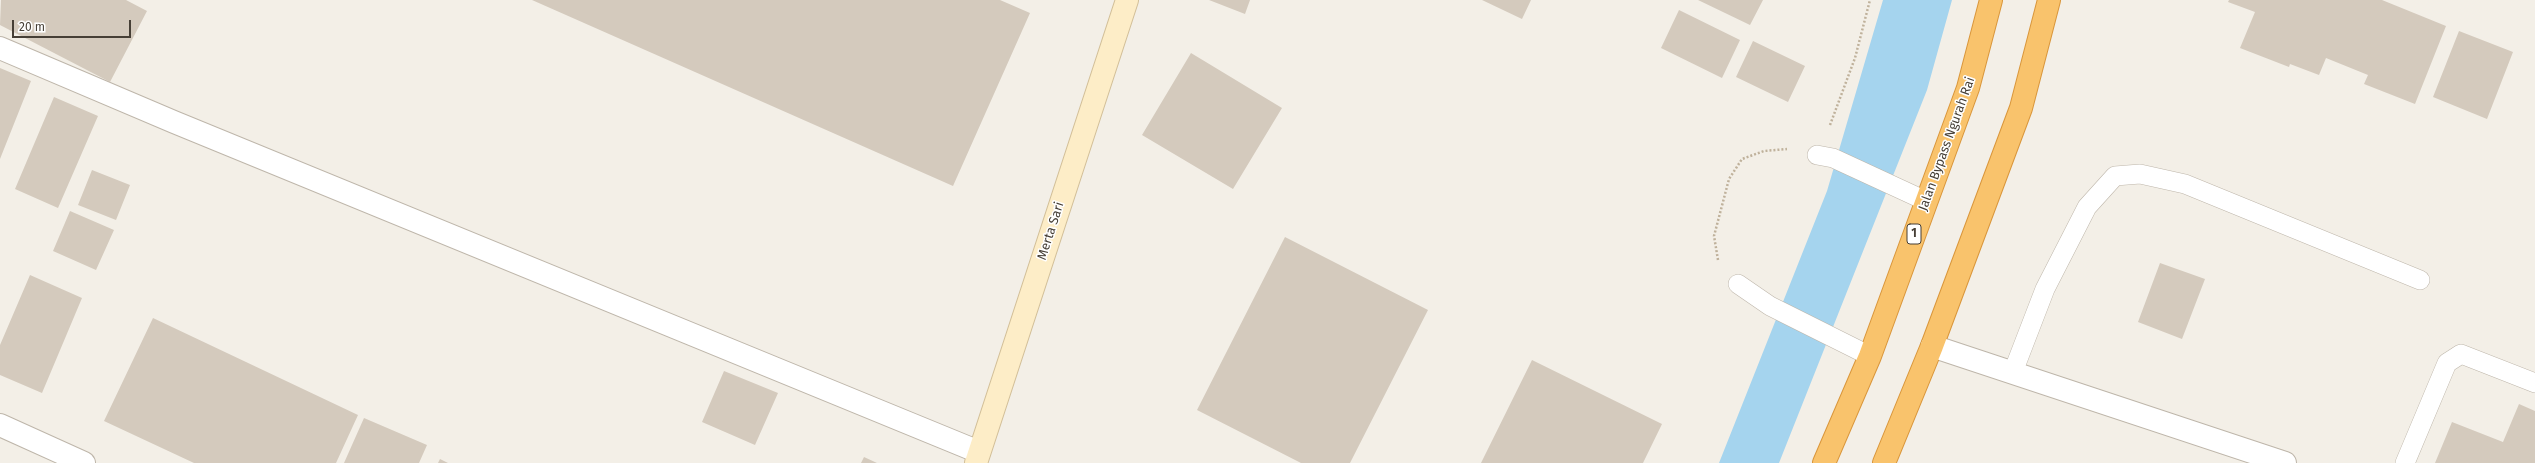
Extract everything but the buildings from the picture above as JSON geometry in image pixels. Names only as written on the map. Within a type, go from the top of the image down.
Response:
[{"type":"highway","name":"Jalan Bypass Ngurah Rai","points":[[1824,463],[1870,356],[1968,88],[1991,0]]},
{"type":"highway","points":[[1884,463],[1932,346],[2021,108],[2049,0]]},
{"type":"street","name":"Merta Sari","points":[[977,458],[1127,0]]},
{"type":"street","points":[[0,48],[977,458]]},
{"type":"street","points":[[1932,346],[2285,463]]},
{"type":"street","points":[[0,425],[84,463]]},
{"type":"lane","points":[[1825,156],[1926,201]]},
{"type":"lane","points":[[2013,372],[2045,289],[2087,207],[2115,176],[2140,174],[2185,184],[2420,280]]},
{"type":"lane","points":[[1738,284],[1770,306],[1870,356]]},
{"type":"lane","points":[[2405,463],[2447,363],[2461,354],[2535,383]]},
{"type":"path","points":[[1738,284],[1719,266],[1714,236],[1729,179],[1742,159],[1764,151],[1792,149],[1825,156],[1856,58],[1870,0]]},
{"type":"water","points":[[1883,0],[1952,0],[1927,90],[1779,463],[1719,463],[1827,191]]}]
